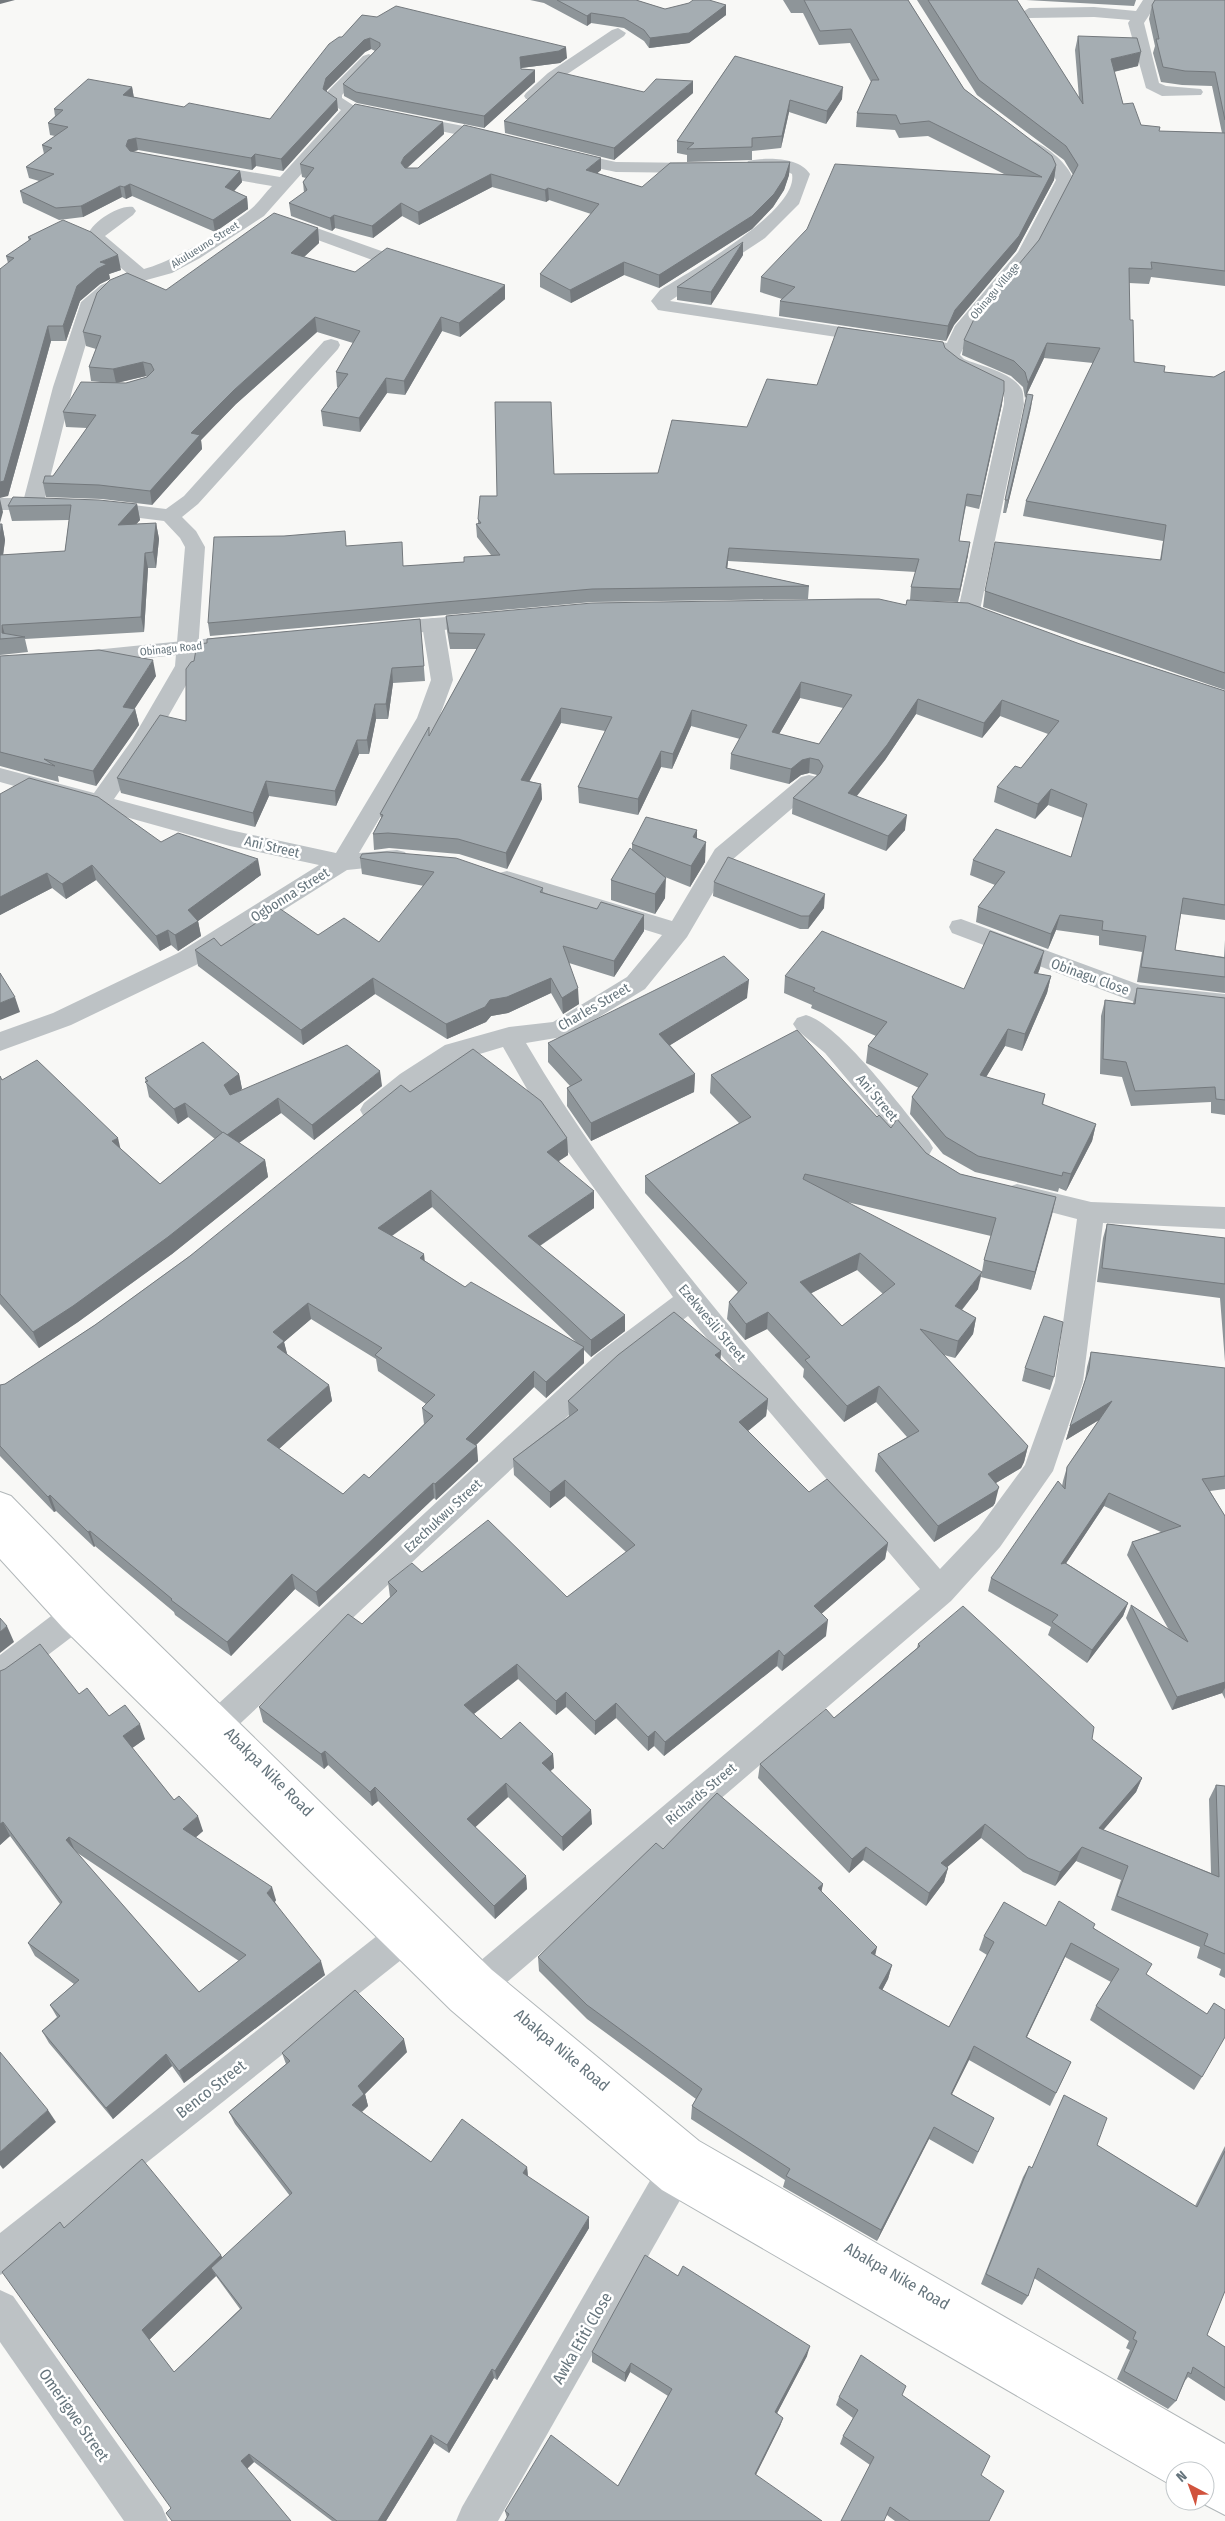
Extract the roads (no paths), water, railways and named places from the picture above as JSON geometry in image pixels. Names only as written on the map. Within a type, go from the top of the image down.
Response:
[{"type":"main road","name":"Abakpa Nike Road","points":[[0,1505],[84,1610]]},
{"type":"main road","name":"Abakpa Nike Road","points":[[0,1538],[84,1610],[210,1731],[472,1990],[680,2165],[1168,2461]]},
{"type":"main road","name":"Abakpa Nike Road","points":[[680,2165],[1225,2466]]},
{"type":"street","points":[[1151,0],[1136,23],[1152,85],[1162,91],[1195,92]]},
{"type":"street","points":[[1029,13],[1094,12],[1139,16]]},
{"type":"street","points":[[518,109],[554,76],[618,33]]},
{"type":"street","points":[[369,112],[351,109],[334,100],[334,94],[372,56]]},
{"type":"street","name":"Akulueuno Street","points":[[33,504],[71,387],[90,302],[107,289],[126,280],[166,269],[194,254],[258,212],[351,109]]},
{"type":"street","points":[[388,116],[507,141]]},
{"type":"street","points":[[489,136],[504,123]]},
{"type":"street","points":[[447,144],[460,131]]},
{"type":"street","name":"Obinagu Village","points":[[953,349],[962,330],[1026,254],[1065,180],[1064,172],[1055,163],[1043,157],[1012,133]]},
{"type":"street","points":[[551,153],[616,167],[674,169],[789,166],[798,169],[802,174],[793,200],[759,234],[666,294],[660,301],[664,306],[953,349],[951,355],[957,363],[1000,380],[1012,390],[1014,404],[969,612]]},
{"type":"street","points":[[187,166],[285,183]]},
{"type":"street","points":[[128,211],[104,225],[97,231],[96,237],[142,277]]},
{"type":"street","points":[[258,212],[381,257]]},
{"type":"street","points":[[170,516],[190,500],[331,345]]},
{"type":"street","points":[[0,504],[72,505],[170,516],[189,536],[196,547],[186,666],[142,743],[100,802]]},
{"type":"street","points":[[364,631],[508,618]]},
{"type":"street","name":"Ogbonna Street","points":[[0,1042],[62,1019],[187,959],[342,862],[428,718],[442,680],[433,625]]},
{"type":"street","name":"Obinagu Road","points":[[64,659],[256,641]]},
{"type":"street","name":"Ani Street","points":[[0,775],[230,838],[342,862],[389,858],[423,860]]},
{"type":"street","name":"Charles Street","points":[[354,1125],[409,1082],[454,1052],[509,1036],[559,1030],[636,983],[678,931],[723,855],[810,782]]},
{"type":"street","points":[[485,872],[678,931]]},
{"type":"street","name":"Obinagu Close","points":[[961,927],[1137,994],[1225,1003]]},
{"type":"street","name":"Ani Street","points":[[806,1024],[834,1046],[902,1128],[933,1162],[942,1167]]},
{"type":"street","name":"Ezekwesili Street","points":[[509,1036],[553,1112],[690,1299],[940,1591]]},
{"type":"street","points":[[994,1189],[1091,1212],[1225,1218]]},
{"type":"street","name":"Richards Street","points":[[472,1990],[940,1591],[989,1538],[1038,1471],[1070,1382],[1091,1212]]},
{"type":"street","name":"Ezechukwu Street","points":[[210,1731],[607,1362],[690,1299]]},
{"type":"street","points":[[0,1673],[84,1610]]},
{"type":"street","name":"Benco Street","points":[[0,2256],[412,1930]]},
{"type":"street","name":"Awka Etiti Close","points":[[476,2521],[680,2165]]},
{"type":"street","name":"Omerigwe Street","points":[[0,2309],[148,2521]]}]
